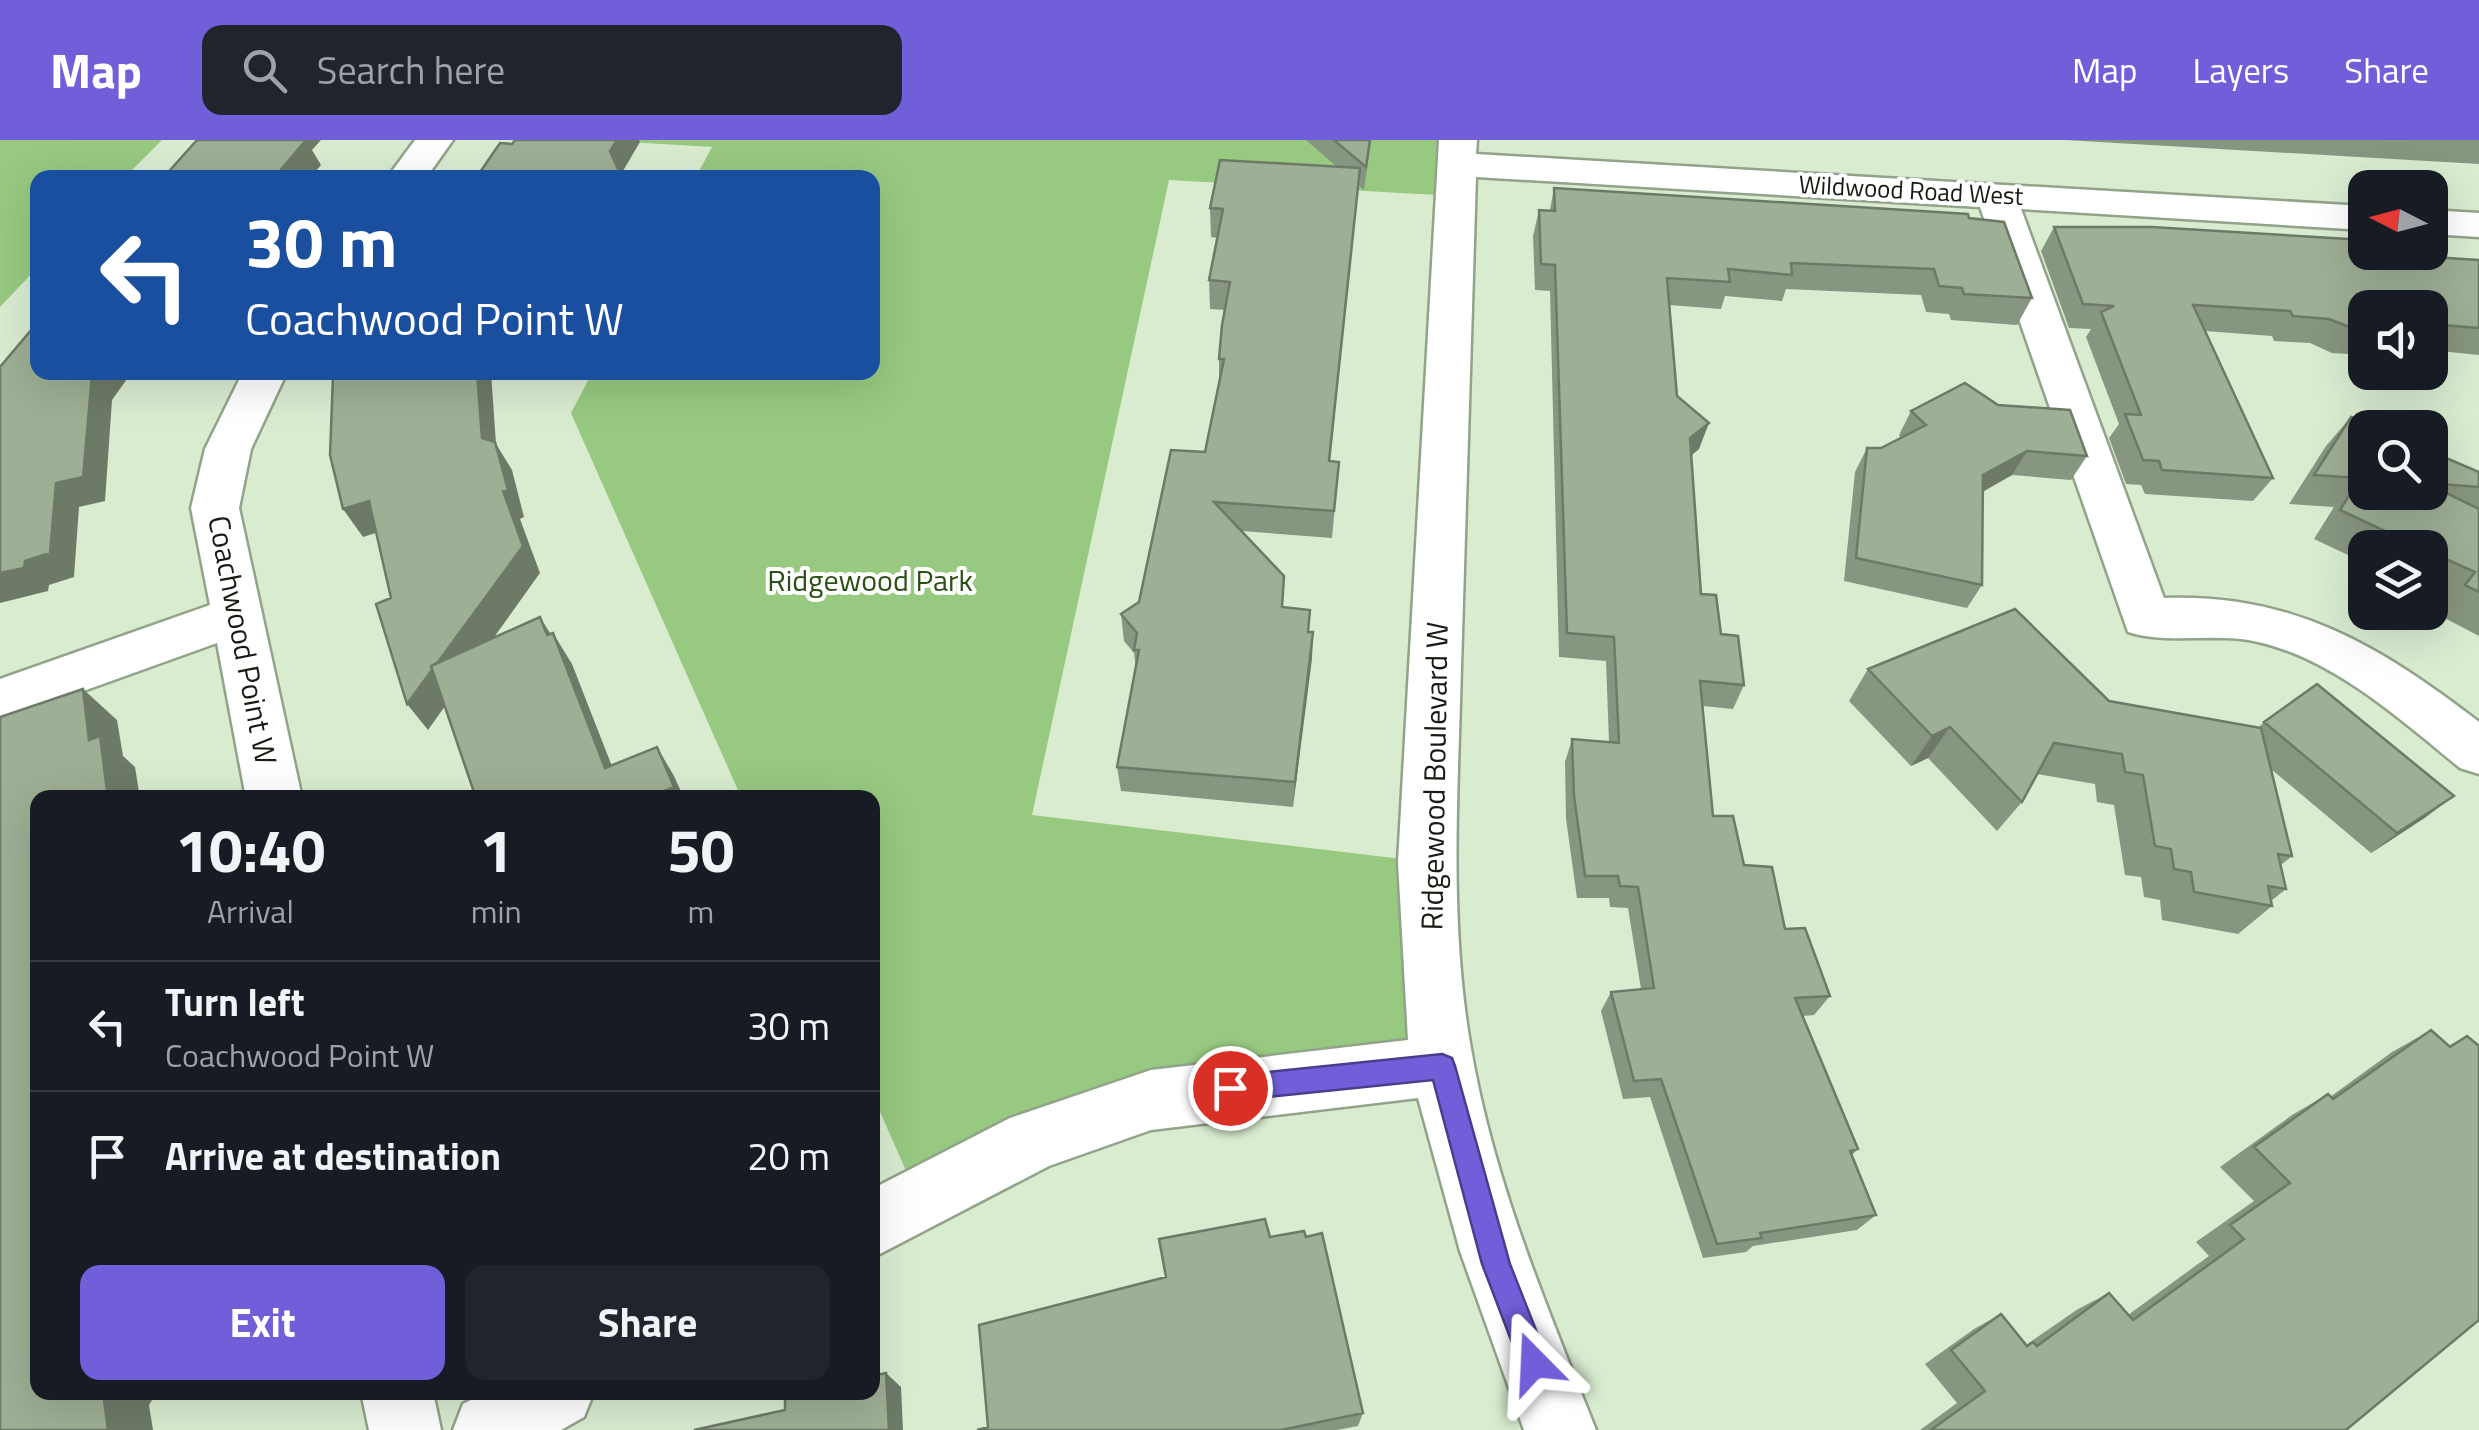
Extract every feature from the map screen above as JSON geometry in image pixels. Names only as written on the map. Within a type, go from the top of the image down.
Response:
[{"type":"street","points":[[412,170],[434,140]]},
{"type":"street","name":"Wildwood Road West","points":[[1458,152],[1996,196],[2348,217]]},
{"type":"street","name":"Ridgewood Boulevard W","points":[[1458,152],[1427,862],[1442,1066],[1496,1264],[1560,1430]]},
{"type":"street","points":[[1996,196],[2146,618],[2226,617],[2284,631],[2381,675],[2479,752]]},
{"type":"street","points":[[2448,223],[2479,224]]},
{"type":"street","name":"Coachwood Point W","points":[[260,380],[228,449],[215,508],[272,790]]},
{"type":"street","points":[[0,700],[236,616]]},
{"type":"street","points":[[880,1221],[1033,1140],[1152,1100],[1442,1066]]},
{"type":"street","points":[[399,1400],[405,1430]]},
{"type":"street","points":[[489,1430],[544,1400]]},
{"type":"green space","points":[[0,140],[162,140],[132,170],[30,170],[30,275],[0,307]]},
{"type":"green space","name":"Ridgewood Park","points":[[595,140],[1458,140],[1455,196],[1169,180],[1032,815],[1427,862],[1442,1066],[1269,1083],[919,1200],[880,1112],[880,790],[738,790],[571,413],[588,380],[880,380],[880,170],[700,170],[712,147]]},
{"type":"building","points":[[197,140],[306,140],[281,170],[170,170]]},
{"type":"building","points":[[515,140],[617,140],[610,151],[618,170],[481,170],[500,143],[512,144]]},
{"type":"building","points":[[1334,140],[1370,140],[1366,167]]},
{"type":"building","points":[[1220,160],[1360,168],[1329,461],[1339,462],[1334,511],[1214,502],[1284,576],[1282,607],[1310,610],[1308,632],[1313,632],[1295,782],[1117,767],[1139,650],[1134,650],[1137,633],[1121,614],[1139,602],[1171,450],[1205,452],[1224,359],[1219,359],[1230,282],[1209,280],[1223,209],[1210,208]]},
{"type":"building","points":[[1554,188],[1968,214],[1969,218],[2004,222],[2032,298],[1964,294],[1962,288],[1939,286],[1934,269],[1791,263],[1792,275],[1728,269],[1730,282],[1667,278],[1677,396],[1709,423],[1690,438],[1701,594],[1716,595],[1721,634],[1738,636],[1744,685],[1700,681],[1713,816],[1733,816],[1744,865],[1772,867],[1785,929],[1805,928],[1830,996],[1795,998],[1858,1149],[1850,1151],[1876,1215],[1760,1233],[1762,1238],[1717,1244],[1661,1079],[1634,1081],[1611,992],[1654,988],[1638,887],[1620,886],[1618,876],[1585,876],[1574,796],[1572,739],[1619,743],[1614,637],[1567,633],[1555,265],[1541,264],[1539,210],[1555,211]]},
{"type":"building","points":[[2054,227],[2152,227],[2348,239],[2348,270],[2448,270],[2448,258],[2479,260],[2479,328],[2448,325],[2448,290],[2348,290],[2348,326],[2329,319],[2293,316],[2290,311],[2193,305],[2273,478],[2162,470],[2159,461],[2143,460],[2125,414],[2141,415],[2101,312],[2114,306],[2083,304]]},
{"type":"building","points":[[30,331],[30,380],[92,380],[83,477],[56,483],[50,553],[25,561],[24,568],[0,573],[0,367]]},
{"type":"building","points":[[333,380],[478,380],[482,438],[495,442],[508,490],[503,491],[523,546],[438,662],[431,666],[407,704],[376,604],[391,598],[369,501],[343,509],[330,455]]},
{"type":"building","points":[[1965,383],[1998,405],[2070,410],[2087,456],[2027,451],[1983,475],[1982,585],[1856,558],[1867,448],[1881,448],[1926,425],[1911,411]]},
{"type":"building","points":[[2348,422],[2348,477],[2314,475]]},
{"type":"building","points":[[2448,459],[2479,472],[2479,487],[2448,485]]},
{"type":"building","points":[[2448,494],[2479,509],[2479,592],[2465,585],[2475,572],[2448,560],[2448,530],[2383,530],[2340,510],[2348,497],[2348,510],[2448,510]]},
{"type":"building","points":[[2015,609],[2109,701],[2261,728],[2292,856],[2278,854],[2286,889],[2268,886],[2272,906],[2194,892],[2191,872],[2174,869],[2171,849],[2155,846],[2143,775],[2125,772],[2122,754],[2054,743],[2022,802],[1950,727],[1932,736],[1868,669]]},
{"type":"building","points":[[540,617],[547,635],[553,633],[605,768],[657,747],[674,787],[473,790],[431,666]]},
{"type":"building","points":[[2317,684],[2454,796],[2397,833],[2264,722]]},
{"type":"building","points":[[83,689],[89,740],[100,736],[107,790],[30,790],[30,1400],[104,1400],[108,1430],[0,1430],[0,717]]},
{"type":"building","points":[[2431,1030],[2450,1047],[2467,1036],[2479,1046],[2479,1320],[2346,1430],[1931,1430],[1985,1391],[1951,1350],[2001,1314],[2027,1346],[2033,1342],[2037,1346],[2109,1293],[2133,1320],[2244,1239],[2230,1225],[2290,1183],[2254,1147],[2328,1094],[2333,1099]]},
{"type":"building","points":[[1265,1219],[1270,1237],[1304,1231],[1306,1237],[1322,1233],[1363,1413],[1281,1430],[977,1430],[988,1427],[979,1325],[1166,1277],[1159,1239]]},
{"type":"building","points":[[886,1373],[889,1430],[694,1430],[785,1410],[785,1400],[880,1400],[880,1374]]},
{"type":"route","points":[[1230,1088],[1442,1066],[1496,1264],[1534,1363]]}]
